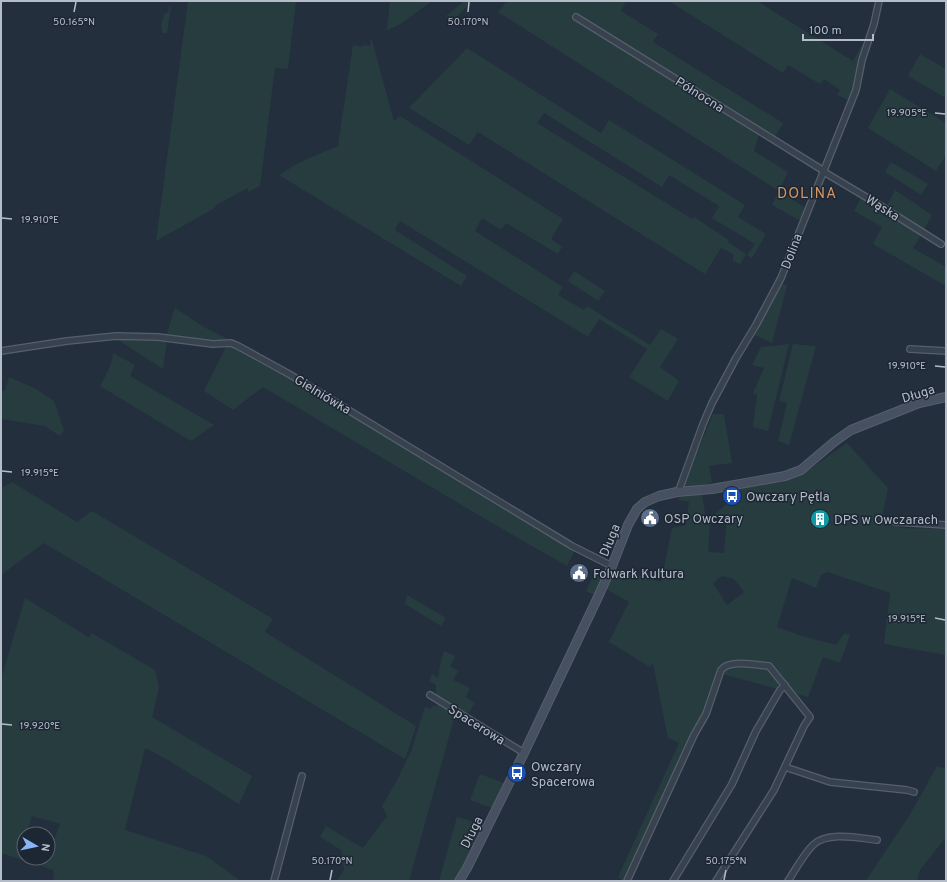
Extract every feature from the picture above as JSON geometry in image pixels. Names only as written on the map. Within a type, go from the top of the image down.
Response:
[{"type":"street","name":"Dolina","points":[[681,492],[680,487],[710,408],[736,358],[777,286],[824,171],[856,90],[862,60],[874,24],[879,1]]},
{"type":"street","name":"Północna","points":[[576,17],[824,171]]},
{"type":"street","name":"Wąska","points":[[824,171],[941,244]]},
{"type":"street","name":"Gielniówka","points":[[1,351],[67,341],[116,336],[158,337],[213,344],[231,344],[238,346],[289,374],[572,546],[612,566]]},
{"type":"street","points":[[910,349],[946,350]]},
{"type":"street","name":"Długa","points":[[459,881],[467,868],[524,753],[612,566],[628,525],[637,509],[645,502],[659,496],[712,489],[785,476],[801,470],[834,442],[851,430],[919,403],[946,397]]},
{"type":"street","points":[[896,522],[946,525]]},
{"type":"street","points":[[627,881],[694,734],[706,714],[721,670],[724,666],[735,664],[769,666],[810,716],[774,790],[716,881]]},
{"type":"street","points":[[673,881],[728,791],[756,731],[780,690],[785,685]]},
{"type":"street","name":"Spacerowa","points":[[430,695],[524,753]]},
{"type":"street","points":[[785,767],[830,782],[914,792]]},
{"type":"street","points":[[274,881],[302,776]]},
{"type":"street","points":[[788,881],[810,849],[818,842],[834,836],[877,840]]},
{"type":"green space","points":[[188,1],[296,1],[288,69],[275,68],[260,186],[248,192],[248,188],[214,206],[215,208],[156,241]]},
{"type":"green space","points":[[390,1],[432,1],[399,25],[387,30]]},
{"type":"green space","points":[[464,1],[472,1],[452,22],[446,16]]},
{"type":"green space","points":[[507,1],[626,1],[621,11],[658,34],[653,42],[783,123],[772,142],[759,134],[754,151],[788,172],[779,191],[498,12]]},
{"type":"green space","points":[[669,1],[757,1],[853,61],[862,45],[864,46],[850,101],[837,95],[840,90],[824,79],[820,84],[788,65],[783,73]]},
{"type":"green space","points":[[169,5],[171,6],[167,33],[163,33],[162,21],[165,13],[168,13]]},
{"type":"green space","points":[[371,37],[394,121],[400,116],[563,219],[551,239],[562,247],[558,254],[506,223],[501,230],[482,218],[475,231],[563,287],[558,295],[584,310],[587,306],[650,345],[661,329],[678,339],[660,367],[679,381],[668,401],[629,377],[647,349],[599,319],[588,337],[400,221],[395,230],[467,276],[461,286],[279,175],[298,163],[338,146],[353,45],[363,47],[363,45],[370,46]]},
{"type":"green space","points":[[467,48],[601,133],[609,120],[745,205],[738,217],[766,234],[752,258],[747,255],[755,244],[712,218],[719,206],[669,175],[662,187],[544,113],[537,123],[692,219],[694,217],[729,240],[728,242],[746,254],[740,264],[733,261],[733,254],[721,248],[705,274],[478,132],[469,145],[409,108]]},
{"type":"green space","points":[[920,54],[946,69],[946,98],[908,76]]},
{"type":"green space","points":[[890,89],[946,123],[946,155],[936,171],[868,128]]},
{"type":"green space","points":[[891,162],[928,184],[921,195],[885,172]]},
{"type":"green space","points":[[895,190],[932,215],[924,230],[886,207]]},
{"type":"green space","points":[[779,191],[806,208],[801,221],[772,205]]},
{"type":"green space","points":[[862,196],[922,234],[913,248],[946,267],[946,286],[873,244],[882,227],[854,211]]},
{"type":"green space","points":[[574,271],[605,291],[598,301],[568,281]]},
{"type":"green space","points":[[782,283],[787,286],[772,343],[755,335]]},
{"type":"green space","points":[[175,308],[204,327],[233,342],[194,340],[166,336]]},
{"type":"green space","points":[[115,338],[167,339],[163,369]]},
{"type":"green space","points":[[789,344],[768,431],[753,427],[757,395],[753,393],[764,368],[752,365],[761,347]]},
{"type":"green space","points":[[793,344],[816,346],[789,445],[778,441],[787,403],[779,401]]},
{"type":"green space","points":[[226,347],[237,347],[283,372],[575,550],[567,566],[263,387],[233,410],[204,391]]},
{"type":"green space","points":[[113,353],[135,365],[130,376],[214,425],[191,441],[100,386],[110,366]]},
{"type":"green space","points":[[9,377],[36,389],[54,401],[64,430],[60,436],[45,426],[1,419],[1,391],[5,390]]},
{"type":"green space","points":[[713,414],[724,414],[732,463],[709,466],[712,483],[687,487],[684,484]]},
{"type":"green space","points":[[847,443],[888,488],[881,522],[893,521],[900,528],[946,529],[946,655],[884,644],[890,593],[827,572],[821,575],[816,588],[792,578],[777,627],[802,636],[836,645],[844,634],[850,635],[840,663],[823,657],[808,697],[722,674],[627,881],[624,881],[618,877],[679,743],[668,738],[653,663],[650,667],[609,642],[629,602],[606,589],[616,569],[661,582],[672,528],[686,525],[689,502],[679,500],[679,497],[702,494],[706,519],[710,520],[708,552],[724,553],[727,515],[714,515],[736,496],[733,492],[747,487],[776,483],[798,476]],"holes":[[[722,576],[734,579],[744,592],[727,605],[713,583]]]},
{"type":"green space","points":[[12,482],[77,522],[92,511],[273,619],[265,632],[416,726],[405,759],[44,543],[1,575],[1,488]]},
{"type":"green space","points":[[577,563],[583,567],[575,581],[569,578]]},
{"type":"green space","points":[[596,570],[604,574],[594,595],[586,591]]},
{"type":"green space","points":[[407,595],[446,618],[441,626],[405,604]]},
{"type":"green space","points":[[25,598],[90,638],[91,633],[155,670],[159,688],[152,717],[252,776],[239,804],[168,760],[145,748],[125,830],[206,856],[238,879],[237,881],[54,881],[53,870],[41,866],[56,866],[56,835],[60,824],[32,816],[29,826],[16,826],[16,858],[1,853],[1,679]]},
{"type":"green space","points":[[444,651],[455,656],[450,666],[458,671],[453,680],[470,688],[466,697],[475,703],[467,716],[436,696],[436,685],[429,681],[432,674],[438,678]]},
{"type":"green space","points":[[439,702],[455,715],[409,881],[337,881],[344,870],[341,850],[320,837],[326,826],[363,848],[387,816],[382,806],[396,782],[412,749],[425,707],[431,709],[433,705],[437,706]]},
{"type":"green space","points":[[937,766],[946,769],[946,837],[920,870],[917,881],[863,881],[867,879],[911,813]]},
{"type":"green space","points":[[480,774],[504,783],[492,808],[470,800]]},
{"type":"green space","points":[[457,817],[484,825],[462,868],[453,881],[439,881]]},
{"type":"place","name":"Owczary Pętla","points":[[732,496]]},
{"type":"place","name":"OSP Owczary","points":[[650,518]]},
{"type":"place","name":"DPS w Owczarach","points":[[820,519]]},
{"type":"place","name":"Folwark Kultura","points":[[579,573]]},
{"type":"place","name":"Owczary Spacerowa","points":[[517,773]]},
{"type":"district","name":"DOLINA","points":[[807,193]]}]
